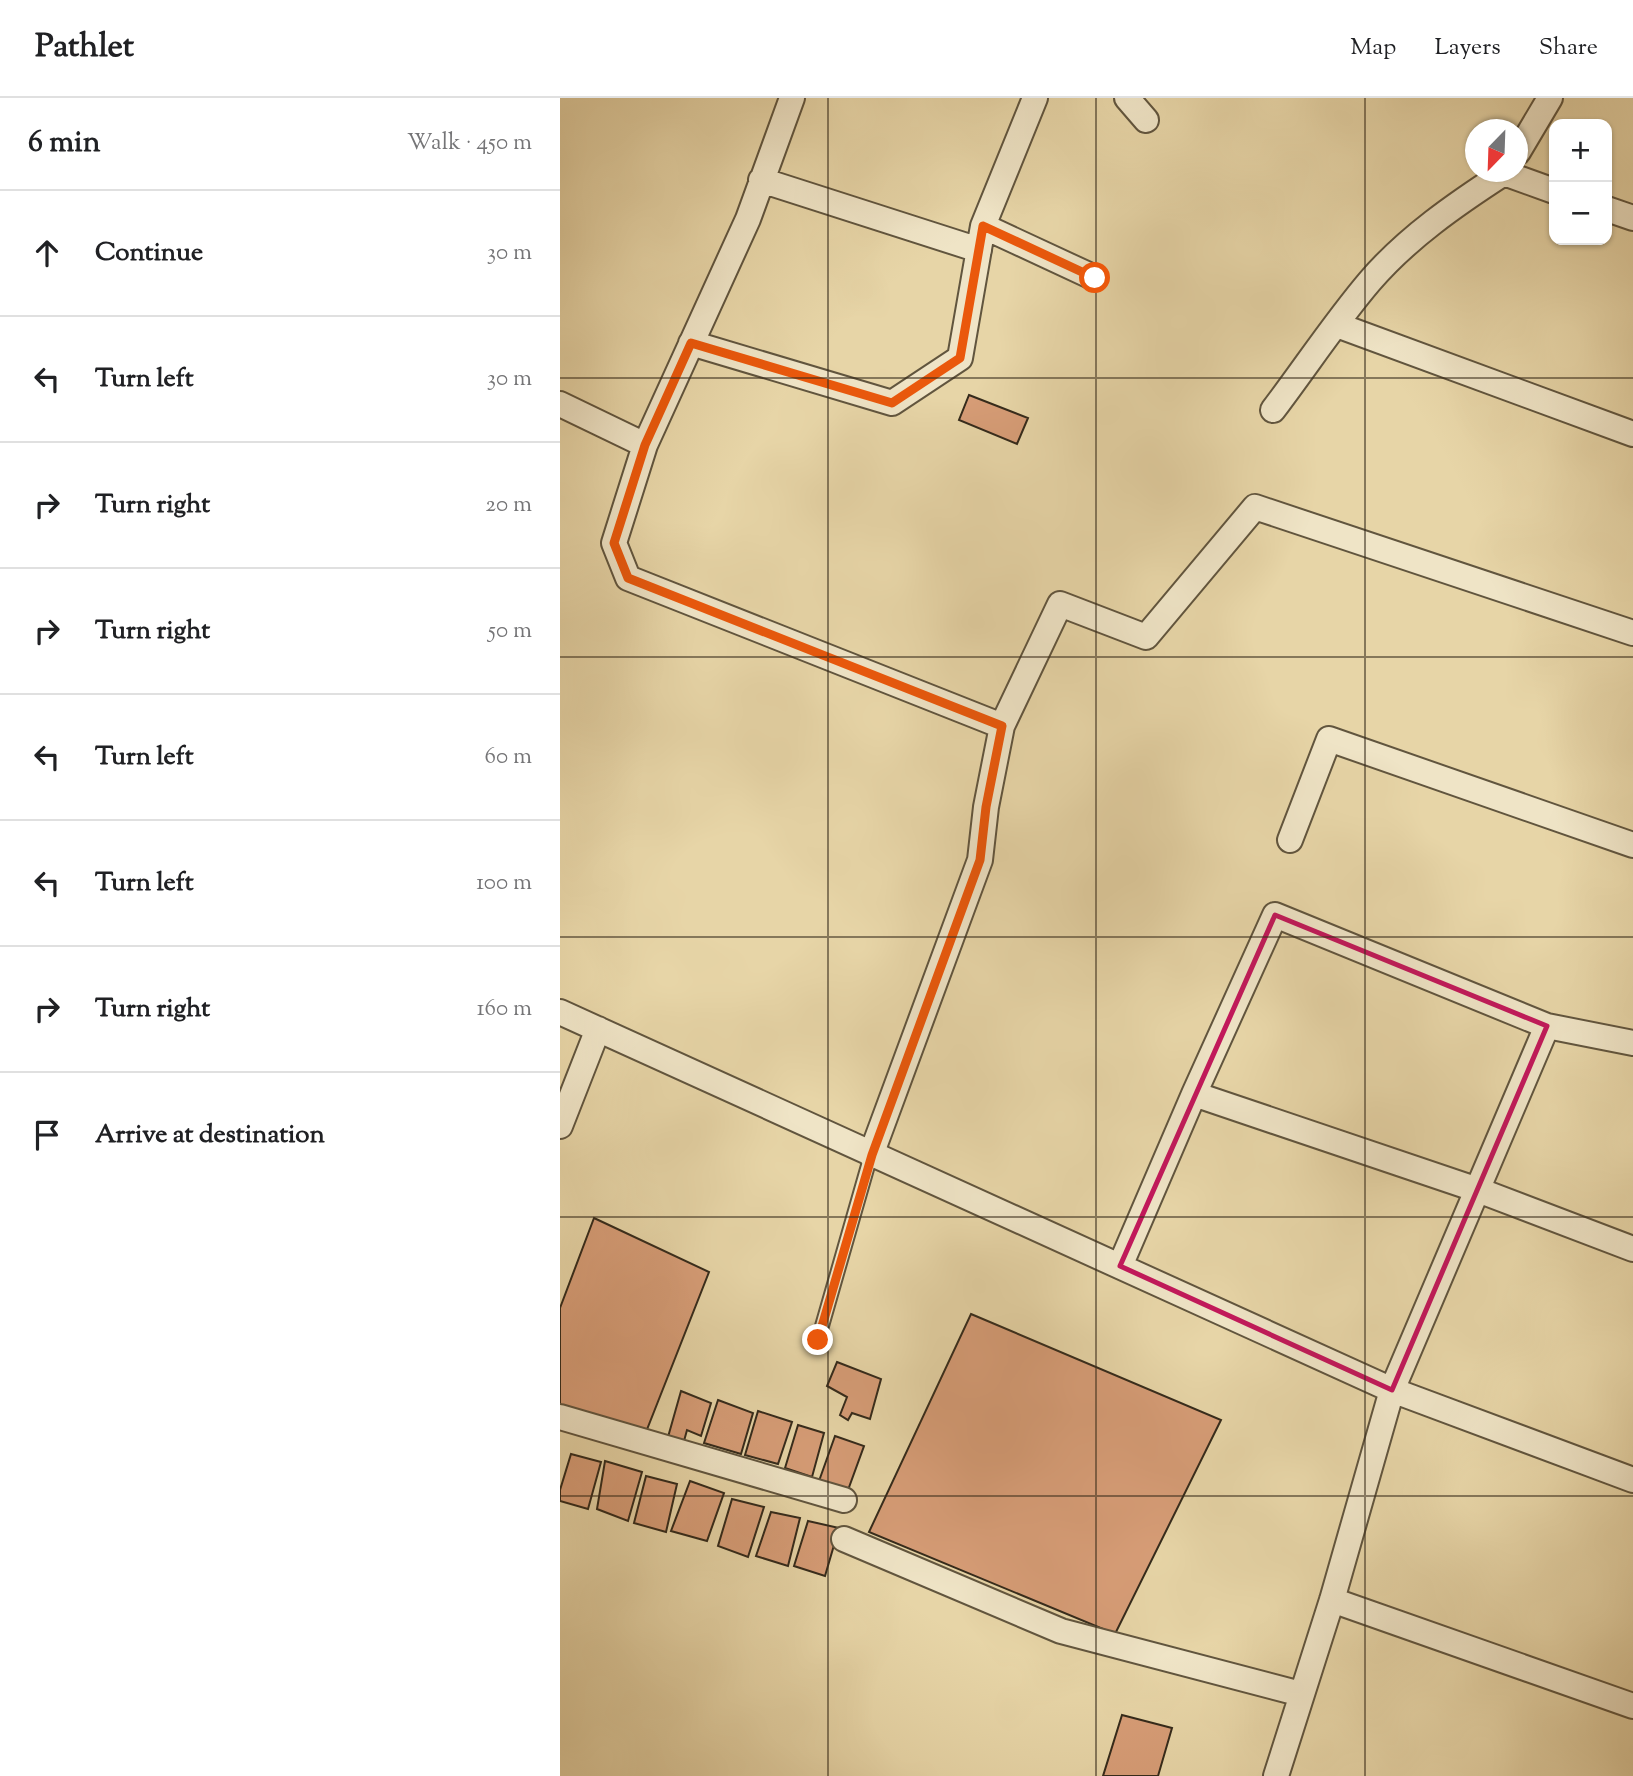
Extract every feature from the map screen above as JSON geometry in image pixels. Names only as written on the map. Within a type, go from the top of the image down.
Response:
[{"type":"street","points":[[691,343],[892,403],[960,358],[981,238],[1035,98]]},
{"type":"street","points":[[1127,98],[1146,120]]},
{"type":"street","points":[[1528,133],[1547,99]]},
{"type":"street","points":[[782,103],[748,219],[645,445],[614,543],[628,578],[1002,726]]},
{"type":"street","points":[[761,180],[981,238],[1095,278]]},
{"type":"street","points":[[1528,181],[1549,189]]},
{"type":"street","points":[[1273,410],[1370,281],[1405,246],[1489,182]]},
{"type":"street","points":[[1612,211],[1633,218]]},
{"type":"street","points":[[1337,325],[1633,433]]},
{"type":"street","points":[[560,404],[645,445]]},
{"type":"street","points":[[872,1155],[980,860],[986,807],[1002,726],[1060,604],[1146,637],[1255,506],[1633,633]]},
{"type":"street","points":[[1290,840],[1329,739],[1633,845]]},
{"type":"street","points":[[1120,1266],[1275,915],[1547,1026],[1633,1043]]},
{"type":"street","points":[[560,1012],[1392,1390],[1633,1480]]},
{"type":"street","points":[[1276,1776],[1332,1600],[1392,1390],[1547,1026]]},
{"type":"street","points":[[560,1126],[598,1029]]},
{"type":"street","points":[[1194,1094],[1478,1190],[1633,1249]]},
{"type":"street","points":[[560,1417],[844,1500]]},
{"type":"street","points":[[844,1539],[1061,1631],[1301,1694]]},
{"type":"street","points":[[1332,1600],[1633,1706]]},
{"type":"lane","points":[[818,1340],[872,1155]]},
{"type":"highlighted area","points":[[1275,915],[1547,1026],[1392,1390],[1120,1266]]},
{"type":"building","points":[[969,395],[1028,418],[1017,444],[959,420]]},
{"type":"building","points":[[594,1218],[709,1272],[644,1437],[560,1413],[560,1308]]},
{"type":"building","points":[[971,1314],[1221,1420],[1115,1634],[869,1532]]},
{"type":"building","points":[[837,1362],[881,1379],[870,1419],[852,1413],[848,1420],[840,1415],[847,1397],[827,1386]]},
{"type":"building","points":[[681,1391],[711,1403],[701,1436],[687,1430],[684,1441],[668,1437]]},
{"type":"building","points":[[718,1400],[753,1413],[741,1454],[704,1443]]},
{"type":"building","points":[[758,1411],[792,1422],[778,1464],[745,1455]]},
{"type":"building","points":[[798,1425],[824,1433],[812,1477],[785,1468]]},
{"type":"building","points":[[835,1436],[864,1446],[848,1490],[819,1481]]},
{"type":"building","points":[[571,1454],[601,1462],[588,1509],[560,1501],[560,1490]]},
{"type":"building","points":[[605,1461],[642,1472],[628,1521],[597,1509]]},
{"type":"building","points":[[646,1476],[677,1484],[666,1532],[634,1523]]},
{"type":"building","points":[[690,1481],[724,1493],[707,1541],[671,1531]]},
{"type":"building","points":[[732,1499],[764,1507],[748,1557],[718,1546]]},
{"type":"building","points":[[771,1512],[800,1518],[788,1566],[756,1556]]},
{"type":"building","points":[[808,1521],[839,1528],[825,1576],[794,1566]]},
{"type":"building","points":[[1122,1715],[1172,1728],[1158,1776],[1103,1776]]},
{"type":"route","points":[[818,1340],[872,1155],[980,860],[986,807],[1002,726],[628,578],[614,543],[645,445],[691,343],[892,403],[960,358],[983,226],[1095,278]]}]
